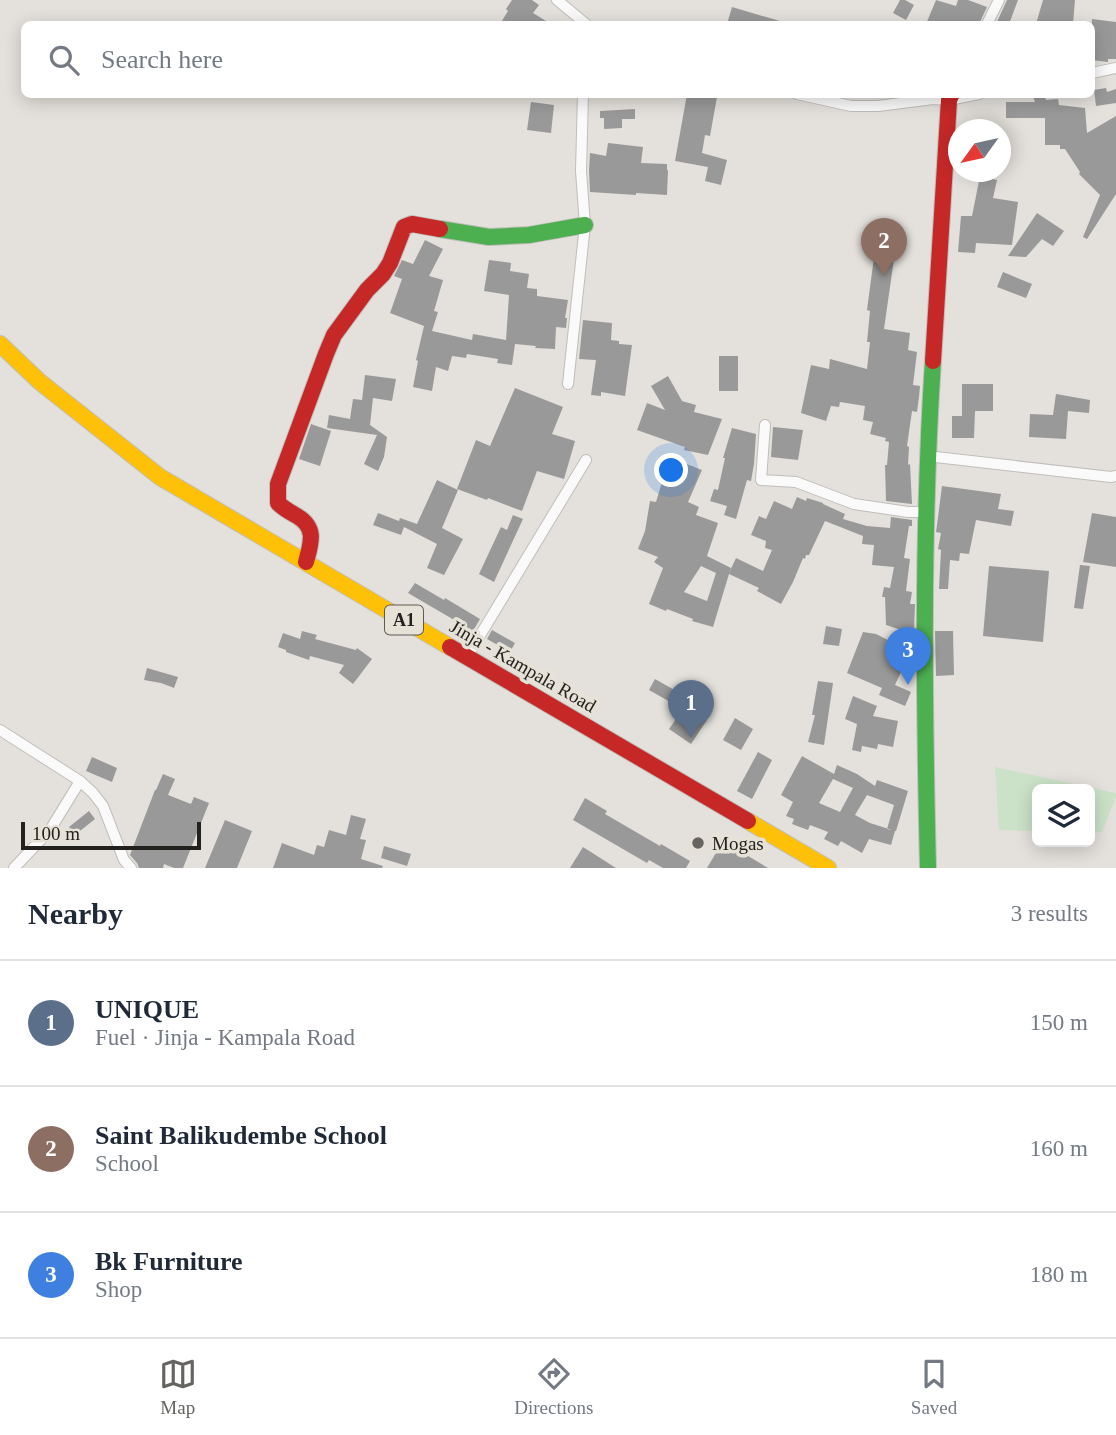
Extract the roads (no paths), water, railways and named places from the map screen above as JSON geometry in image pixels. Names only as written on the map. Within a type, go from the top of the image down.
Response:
[{"type":"main road","points":[[928,868],[924,683],[925,512],[951,98]]},
{"type":"main road","points":[[306,562],[312,531],[303,519],[283,509],[278,503],[278,484],[334,335],[367,290],[383,274],[404,227],[412,224],[489,237],[530,235],[585,225]]},
{"type":"main road","name":"Jinja - Kampala Road","points":[[0,344],[40,382],[160,477],[828,868]]},
{"type":"street","points":[[557,0],[582,21]]},
{"type":"street","points":[[988,21],[999,0]]},
{"type":"street","points":[[1095,72],[1116,68]]},
{"type":"street","points":[[568,384],[585,225],[581,171],[583,98]]},
{"type":"street","points":[[815,98],[851,106],[878,106],[942,98]]},
{"type":"street","points":[[765,425],[761,480],[796,482],[854,504],[925,512]]},
{"type":"street","points":[[927,456],[1116,477]]},
{"type":"street","points":[[467,657],[586,460]]},
{"type":"street","points":[[0,730],[80,781],[93,793],[103,806],[124,860],[131,868]]},
{"type":"street","points":[[14,868],[50,830],[80,781]]},
{"type":"place","name":"Saint Balikudembe School","points":[[884,276]]},
{"type":"place","name":"Bk Furniture","points":[[908,685]]},
{"type":"place","name":"UNIQUE","points":[[691,738]]},
{"type":"place","name":"Mogas","points":[[698,843]]}]
